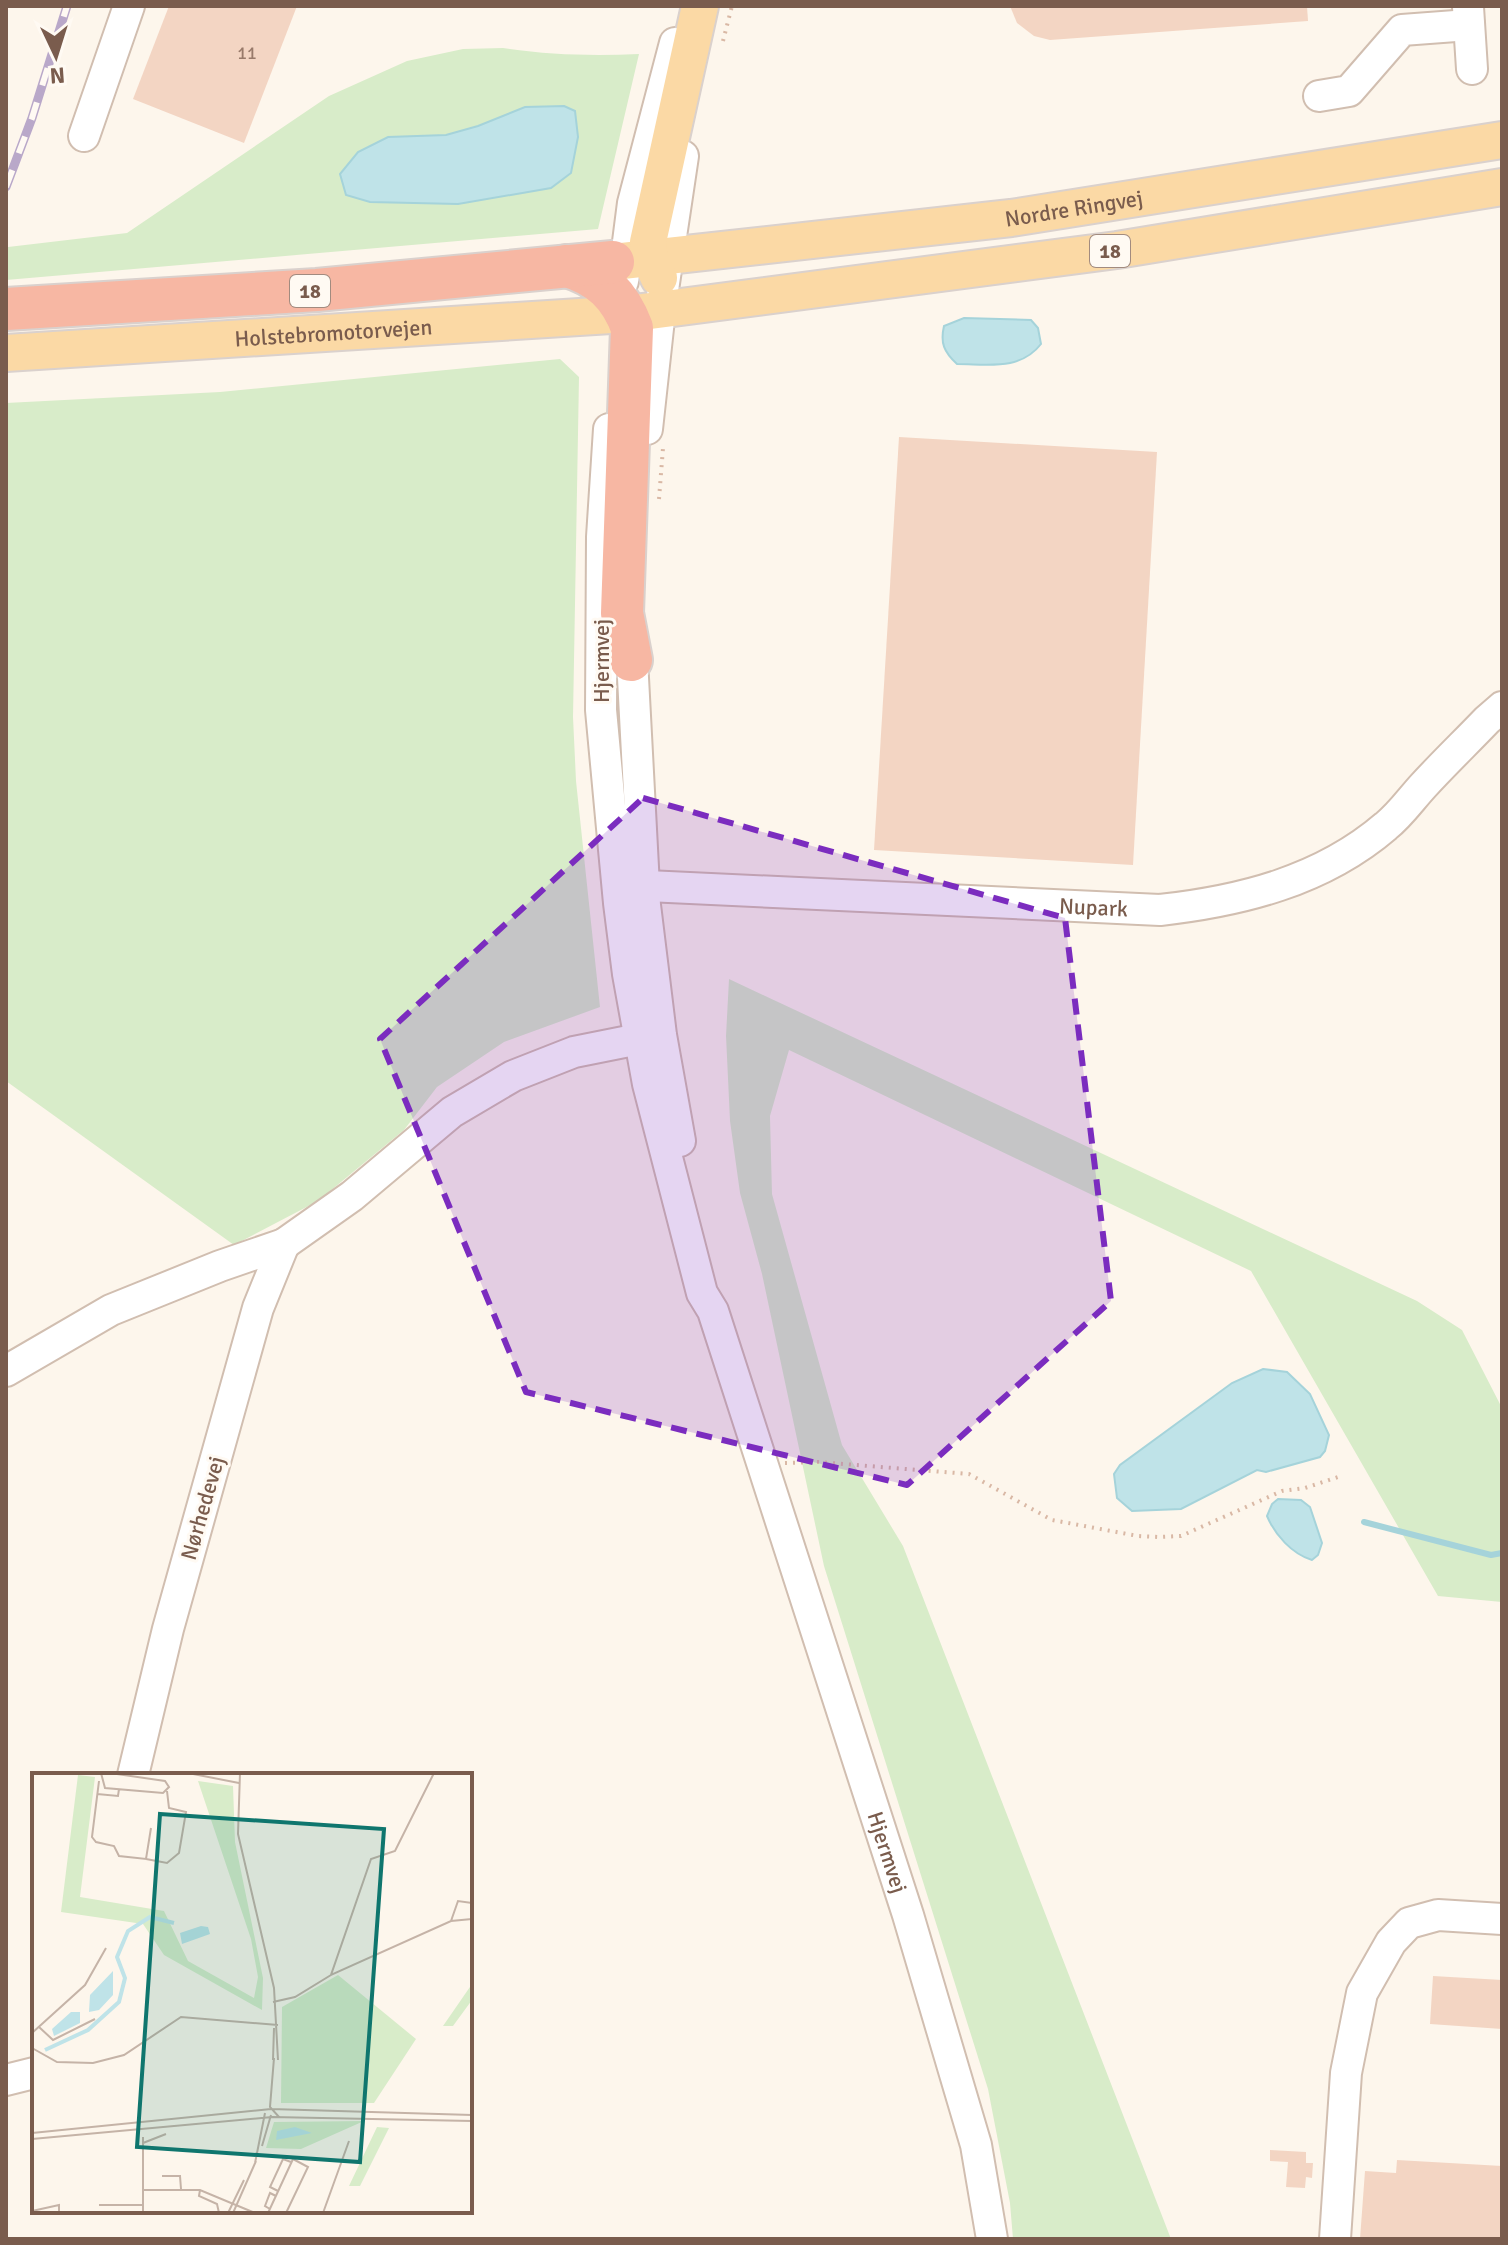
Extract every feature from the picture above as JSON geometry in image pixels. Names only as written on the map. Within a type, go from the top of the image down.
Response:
[{"type":"highway","name":"Holstebromotorvejen","points":[[6,309],[317,290],[567,266],[636,284]]},
{"type":"highway","points":[[631,660],[622,613],[636,284]]},
{"type":"main road","points":[[636,284],[700,6]]},
{"type":"main road","name":"Nordre Ringvej","points":[[636,284],[1011,218],[1502,140]]},
{"type":"main road","name":"Nordre Ringvej","points":[[636,284],[716,303],[1117,250],[1502,187]]},
{"type":"main road","name":"Holstebromotorvejen","points":[[6,353],[242,339],[280,328],[323,321],[636,284]]},
{"type":"street","points":[[84,136],[129,6]]},
{"type":"street","name":"Hjermvej","points":[[636,284],[633,203],[686,6]]},
{"type":"street","name":"Hjermvej","points":[[718,6],[681,163],[636,284],[611,397],[603,521],[601,710],[630,886],[659,1133],[702,1293],[713,1311],[908,1915],[976,2145],[992,2239]]},
{"type":"street","points":[[1319,96],[1349,91],[1402,30],[1468,16],[1472,69]]},
{"type":"street","name":"Hjermvej","points":[[630,886],[631,660]]},
{"type":"street","name":"Nupark","points":[[630,886],[1160,910],[1218,904],[1272,889],[1307,875],[1361,845],[1387,825],[1502,707]]},
{"type":"street","points":[[6,1371],[111,1310],[284,1244],[352,1196],[452,1112],[513,1076],[574,1052],[650,1037]]},
{"type":"street","name":"Nørhedevej","points":[[133,1773],[168,1629],[258,1308],[284,1244]]},
{"type":"street","points":[[1335,2239],[1346,2073],[1362,1993],[1391,1942],[1409,1923],[1438,1915],[1502,1919]]},
{"type":"street","points":[[6,2080],[32,2074]]},
{"type":"path","points":[[720,52],[732,6]]},
{"type":"path","points":[[658,504],[663,442]]},
{"type":"path","points":[[765,1469],[789,1462],[818,1462],[969,1474],[1052,1520],[1158,1537],[1181,1536],[1282,1491],[1305,1488],[1341,1476]]},
{"type":"highlighted area","points":[[643,798],[1065,918],[1111,1301],[907,1485],[526,1392],[380,1039]]},
{"type":"green space","points":[[503,48],[571,54],[639,54],[598,229],[6,280],[8,247],[127,233],[329,96],[407,61],[463,49]]},
{"type":"green space","points":[[560,359],[579,377],[573,717],[576,781],[600,1007],[504,1042],[437,1087],[404,1130],[318,1201],[234,1245],[6,1081],[6,403],[220,392]]},
{"type":"green space","points":[[729,979],[1417,1301],[1462,1330],[1502,1408],[1502,1602],[1438,1596],[1251,1271],[789,1050],[770,1116],[772,1194],[842,1445],[903,1546],[1171,2239],[1013,2239],[1010,2203],[988,2089],[824,1566],[762,1274],[740,1193],[730,1121],[726,1036]]},
{"type":"water","points":[[564,106],[575,111],[578,137],[571,173],[551,188],[458,204],[370,202],[346,195],[340,174],[358,152],[388,137],[446,135],[525,107]]},
{"type":"water","points":[[964,318],[1031,320],[1038,328],[1041,344],[1033,353],[1013,362],[957,364],[944,347],[943,332],[944,326]]},
{"type":"water","points":[[1263,1369],[1287,1372],[1310,1394],[1329,1435],[1320,1457],[1266,1472],[1257,1470],[1181,1509],[1132,1511],[1117,1498],[1114,1474],[1120,1465],[1232,1383]]},
{"type":"water","points":[[1278,1499],[1301,1500],[1310,1507],[1322,1543],[1318,1555],[1312,1560],[1291,1548],[1270,1523],[1267,1516]]},
{"type":"building","points":[[169,6],[297,6],[244,143],[133,99]]},
{"type":"building","points":[[1010,6],[1307,6],[1308,21],[1050,40],[1034,36],[1017,23]]},
{"type":"building","points":[[899,437],[1157,452],[1133,865],[874,850]]},
{"type":"building","points":[[1433,1976],[1502,1980],[1502,2029],[1430,2024]]},
{"type":"building","points":[[1270,2150],[1306,2152],[1306,2163],[1313,2163],[1312,2178],[1306,2177],[1305,2188],[1286,2187],[1288,2162],[1270,2161]]},
{"type":"building","points":[[1397,2160],[1502,2166],[1502,2239],[1360,2239],[1365,2171],[1396,2173]]},
{"type":"waterway","points":[[1364,1522],[1491,1555],[1502,1553]]},
{"type":"railway","points":[[6,187],[32,118],[67,6]]}]
